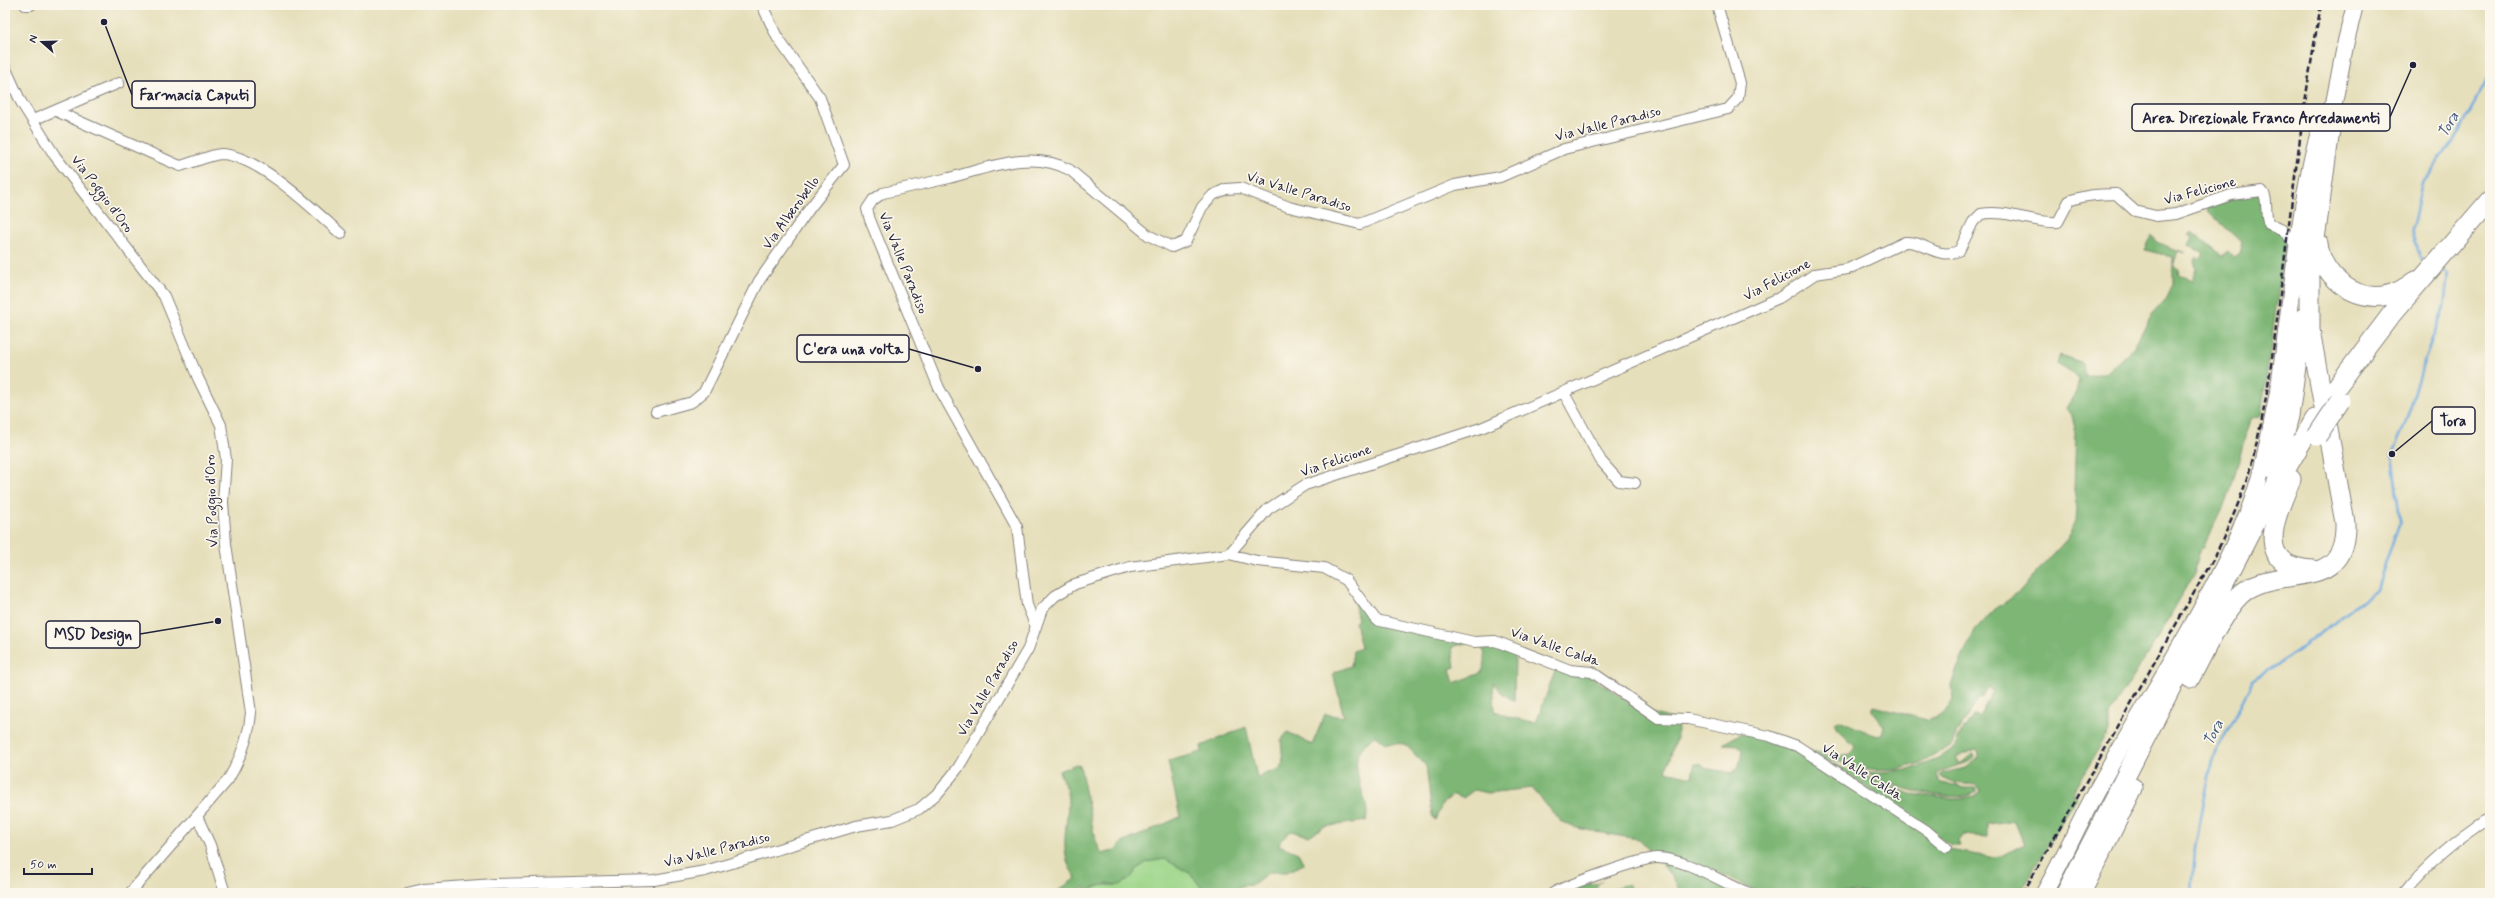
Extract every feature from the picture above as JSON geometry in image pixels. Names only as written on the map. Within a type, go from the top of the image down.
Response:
[{"type":"highway","points":[[2258,517],[2283,444],[2317,232],[2333,108]]},
{"type":"highway","points":[[2317,232],[2319,256],[2330,274],[2338,282],[2361,294],[2374,297],[2401,291],[2429,271],[2490,200]]},
{"type":"highway","points":[[2066,893],[2258,517],[2338,395],[2375,353],[2418,293],[2490,217]]},
{"type":"highway","points":[[2418,293],[2429,271]]},
{"type":"highway","points":[[2180,695],[2230,608],[2240,595],[2260,582],[2308,575],[2321,570],[2338,558],[2343,549],[2345,523],[2310,330],[2310,278]]},
{"type":"highway","points":[[2080,893],[2316,427]]},
{"type":"highway","points":[[2291,479],[2276,517],[2272,532],[2276,552],[2291,566],[2304,570],[2321,570]]},
{"type":"main road","points":[[2044,893],[2101,782],[2192,623],[2231,551],[2246,515],[2267,448],[2278,393],[2295,243],[2314,146],[2324,115],[2333,108],[2355,5]]},
{"type":"street","points":[[25,5],[31,5]]},
{"type":"street","name":"Via Alberobello","points":[[656,412],[692,402],[704,392],[759,281],[810,208],[844,165],[820,98],[777,37],[762,5]]},
{"type":"street","name":"Via Valle Paradiso","points":[[407,893],[424,889],[494,884],[654,880],[705,871],[856,826],[892,820],[919,809],[938,792],[958,768],[1028,649],[1036,626],[1027,605],[1017,527],[939,388],[870,220],[867,209],[873,200],[883,193],[997,165],[1032,160],[1056,164],[1070,170],[1148,235],[1172,247],[1186,241],[1207,200],[1219,191],[1233,188],[1246,190],[1304,211],[1360,224],[1455,185],[1500,177],[1564,149],[1728,109],[1738,98],[1740,83],[1717,5]]},
{"type":"street","name":"Via Poggio d'Oro","points":[[5,67],[21,102],[60,162],[164,296],[195,371],[220,425],[226,459],[223,502],[226,544],[251,713],[250,728],[240,759],[228,780],[130,893]]},
{"type":"street","points":[[33,120],[119,82]]},
{"type":"street","points":[[56,111],[180,166],[219,154],[235,156],[253,163],[300,197],[341,234]]},
{"type":"street","name":"Via Felicione","points":[[1229,554],[1268,509],[1304,485],[1481,428],[1779,298],[1815,274],[1848,269],[1905,242],[1915,242],[1937,252],[1949,254],[1959,251],[1973,222],[1981,214],[2008,213],[2050,222],[2058,222],[2069,200],[2079,197],[2116,194],[2135,211],[2145,215],[2176,214],[2231,195],[2262,191],[2265,195],[2266,214],[2269,224],[2283,230],[2295,243]]},
{"type":"street","points":[[1564,393],[1601,461],[1619,481],[1635,483]]},
{"type":"street","points":[[1036,626],[1042,609],[1055,596],[1075,584],[1130,567],[1229,554]]},
{"type":"street","name":"Via Valle Calda","points":[[1229,554],[1256,561],[1324,568],[1346,580],[1376,620],[1474,642],[1495,641],[1538,656],[1570,670],[1592,672],[1658,718],[1688,719],[1769,736],[1797,746],[1927,832],[1946,847]]},
{"type":"street","points":[[196,816],[210,844],[225,893]]},
{"type":"street","points":[[2404,893],[2432,862],[2464,834],[2490,818]]},
{"type":"street","points":[[1554,893],[1586,880],[1657,858],[1685,864],[1749,893]]},
{"type":"green space","points":[[2261,191],[2264,217],[2286,236],[2261,415],[2250,419],[2230,492],[2203,548],[2201,548],[2194,573],[2152,647],[2109,714],[2109,731],[2072,794],[2076,797],[2020,893],[1761,893],[1702,866],[1649,855],[1647,848],[1638,839],[1573,827],[1560,821],[1532,788],[1487,793],[1474,790],[1463,798],[1453,795],[1443,803],[1435,820],[1432,815],[1426,766],[1405,744],[1385,743],[1376,736],[1364,745],[1358,755],[1358,777],[1367,811],[1366,821],[1323,827],[1309,836],[1291,831],[1280,841],[1279,845],[1298,853],[1304,864],[1286,872],[1269,872],[1252,885],[1241,886],[1233,893],[1210,893],[1202,888],[1191,874],[1165,859],[1147,862],[1137,869],[1130,879],[1120,885],[1108,884],[1096,886],[1088,893],[1085,887],[1075,893],[1055,893],[1076,878],[1070,868],[1065,850],[1068,796],[1059,771],[1076,764],[1080,766],[1095,839],[1102,854],[1117,850],[1120,844],[1180,817],[1168,761],[1202,752],[1201,746],[1246,727],[1257,777],[1279,769],[1283,764],[1281,740],[1288,732],[1312,745],[1325,714],[1344,717],[1333,673],[1351,666],[1353,651],[1361,648],[1355,622],[1358,620],[1353,598],[1372,615],[1471,641],[1452,647],[1455,667],[1450,669],[1454,683],[1481,673],[1485,657],[1478,642],[1515,655],[1514,701],[1503,694],[1493,682],[1495,711],[1510,717],[1536,723],[1557,666],[1586,673],[1639,709],[1677,721],[1678,731],[1666,771],[1692,777],[1694,764],[1702,765],[1704,768],[1732,773],[1739,766],[1742,750],[1738,745],[1723,744],[1743,732],[1786,745],[1949,850],[1990,857],[2002,856],[2024,844],[2015,822],[2011,821],[1987,824],[1987,837],[1962,835],[1959,841],[1961,846],[1952,846],[1828,762],[1910,794],[1954,799],[1976,796],[1980,791],[1976,785],[1956,783],[1940,776],[1942,773],[1966,768],[1978,759],[1979,752],[1976,749],[1956,757],[1960,764],[1974,753],[1975,758],[1971,761],[1943,771],[1937,775],[1940,781],[1964,788],[1975,788],[1977,792],[1967,795],[1953,796],[1921,793],[1890,784],[1867,773],[1909,770],[1938,759],[1955,747],[1959,735],[1974,715],[1979,717],[1993,691],[1988,688],[1982,699],[1979,698],[1956,734],[1952,745],[1921,763],[1899,769],[1860,770],[1838,761],[1820,760],[1809,752],[1838,757],[1850,755],[1855,747],[1836,728],[1835,722],[1839,720],[1874,735],[1882,734],[1884,726],[1871,710],[1873,706],[1927,720],[1945,713],[1953,700],[1952,683],[1957,669],[1975,630],[1991,612],[2017,594],[2067,539],[2076,521],[2077,509],[2074,490],[2076,433],[2072,415],[2066,408],[2076,392],[2079,379],[2075,374],[2057,363],[2060,355],[2083,363],[2085,377],[2107,372],[2134,347],[2150,317],[2167,298],[2173,285],[2173,266],[2179,269],[2178,275],[2192,280],[2196,269],[2194,261],[2196,257],[2200,260],[2204,254],[2189,245],[2193,237],[2189,234],[2192,231],[2223,256],[2227,251],[2234,258],[2239,253],[2242,243],[2208,211],[2207,206]]},
{"type":"green space","points":[[2152,235],[2158,243],[2186,253],[2178,251],[2173,266],[2173,257],[2145,250]]},
{"type":"green space","points":[[1165,859],[1191,874],[1202,888],[1210,893],[1088,893],[1101,885],[1115,885],[1128,880],[1142,864],[1146,862]]},
{"type":"green space","points":[[1663,859],[1752,893],[1682,893],[1662,863]]},
{"type":"green space","points":[[1602,881],[1597,885],[1596,893],[1558,893],[1587,882],[1593,884]]},
{"type":"green space","points":[[1628,884],[1634,893],[1608,893],[1611,889]]},
{"type":"waterway","name":"Tora","points":[[2428,262],[2420,257],[2412,229],[2422,183],[2455,139],[2490,75]]},
{"type":"waterway","name":"Tora","points":[[2192,893],[2195,848],[2212,761],[2253,680],[2306,645],[2377,589],[2400,520],[2392,454],[2405,425],[2425,358],[2444,307],[2448,274],[2439,269]]},
{"type":"railway","points":[[2023,893],[2215,556],[2243,492],[2257,444],[2267,393],[2301,134],[2321,5]]},
{"type":"place","name":"Farmacia Caputi","points":[[104,22]]},
{"type":"place","name":"Area Direzionale Franco Arredamenti","points":[[2413,65]]},
{"type":"place","name":"C'era una volta","points":[[978,369]]},
{"type":"place","name":"Tora","points":[[2392,454]]},
{"type":"place","name":"MSD Design","points":[[218,621]]}]
